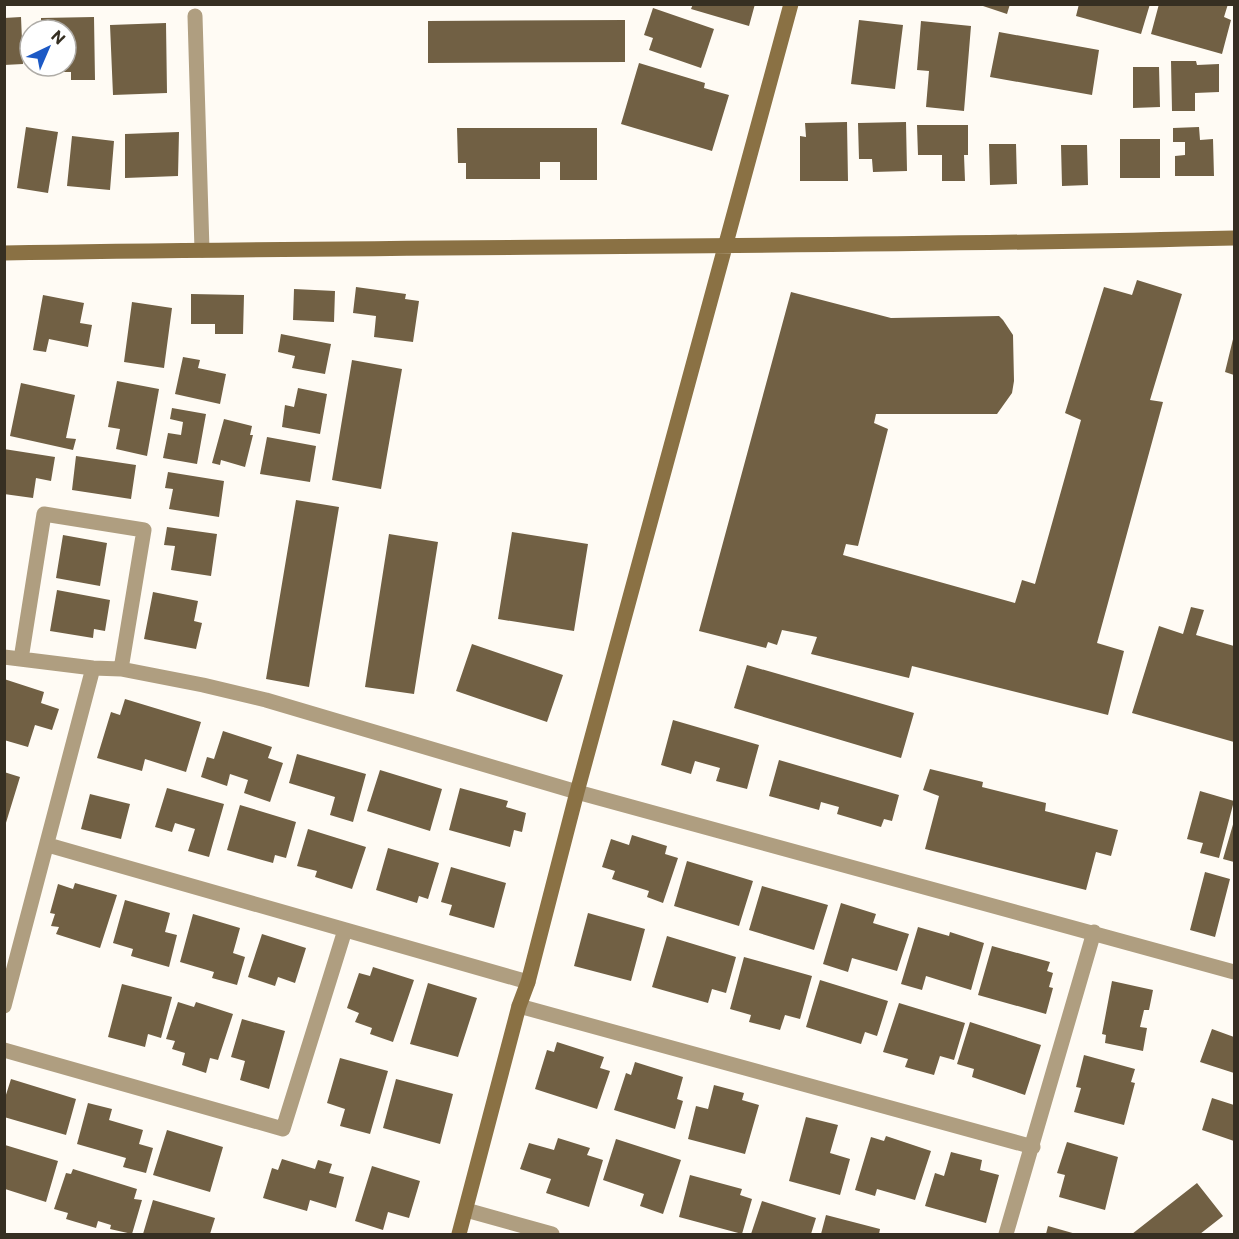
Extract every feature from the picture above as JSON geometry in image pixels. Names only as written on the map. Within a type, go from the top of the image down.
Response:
[{"type":"street","points":[[459,1234],[791,4]]},
{"type":"street","points":[[195,16],[202,250]]},
{"type":"street","points":[[4,254],[202,250],[989,244],[1234,238]]},
{"type":"street","points":[[21,659],[44,514],[144,530],[121,669]]},
{"type":"street","points":[[4,657],[93,668],[121,669],[266,700],[577,792],[1234,972]]},
{"type":"street","points":[[4,1006],[93,668]]},
{"type":"street","points":[[48,844],[528,982]]},
{"type":"street","points":[[4,1050],[283,1129],[345,930]]},
{"type":"street","points":[[1006,1234],[1094,933]]},
{"type":"street","points":[[519,1006],[1033,1147]]},
{"type":"street","points":[[466,1210],[552,1234]]},
{"type":"building","points":[[693,4],[755,4],[749,26],[691,9]]},
{"type":"building","points":[[977,4],[1010,4],[1007,14]]},
{"type":"building","points":[[1079,4],[1150,4],[1141,34],[1076,16]]},
{"type":"building","points":[[1159,4],[1228,4],[1224,17],[1231,20],[1222,54],[1151,34]]},
{"type":"building","points":[[653,8],[714,29],[701,68],[649,50],[653,38],[644,35]]},
{"type":"building","points":[[21,17],[18,18],[18,64],[4,65],[4,18]]},
{"type":"building","points":[[94,17],[95,80],[71,80],[71,78],[78,78],[78,18],[41,18]]},
{"type":"building","points":[[625,20],[625,62],[428,63],[428,21]]},
{"type":"building","points":[[859,20],[903,25],[895,89],[851,84]]},
{"type":"building","points":[[921,21],[971,26],[964,111],[926,107],[929,71],[917,70]]},
{"type":"building","points":[[166,23],[167,93],[113,95],[110,25]]},
{"type":"building","points":[[999,32],[1099,50],[1092,95],[990,77]]},
{"type":"building","points":[[1171,61],[1196,61],[1197,65],[1219,64],[1219,92],[1195,93],[1195,111],[1172,111]]},
{"type":"building","points":[[639,63],[705,83],[704,88],[729,95],[712,151],[621,124]]},
{"type":"building","points":[[1133,67],[1159,67],[1160,107],[1133,108]]},
{"type":"building","points":[[847,122],[848,181],[800,181],[800,136],[806,137],[805,123]]},
{"type":"building","points":[[906,122],[907,171],[873,172],[872,159],[859,159],[858,123]]},
{"type":"building","points":[[917,125],[968,125],[968,155],[964,155],[965,181],[942,181],[942,155],[918,155]]},
{"type":"building","points":[[26,127],[58,132],[48,193],[17,188]]},
{"type":"building","points":[[1199,127],[1200,140],[1213,139],[1214,176],[1175,176],[1175,156],[1185,155],[1185,142],[1173,142],[1173,128]]},
{"type":"building","points":[[457,128],[597,128],[597,180],[560,180],[560,162],[540,162],[540,179],[466,179],[466,163],[458,163]]},
{"type":"building","points":[[179,132],[178,176],[125,178],[125,134]]},
{"type":"building","points":[[72,136],[114,141],[110,190],[67,186]]},
{"type":"building","points":[[1120,139],[1160,139],[1160,178],[1120,178]]},
{"type":"building","points":[[989,144],[1016,144],[1017,184],[990,185]]},
{"type":"building","points":[[1061,145],[1087,145],[1088,185],[1062,186]]},
{"type":"building","points":[[1137,280],[1182,294],[1150,400],[1163,402],[1097,643],[1124,651],[1108,715],[912,666],[909,678],[811,654],[817,637],[782,630],[777,645],[768,642],[766,648],[699,631],[791,292],[891,318],[999,316],[1003,320],[1013,335],[1014,381],[1012,393],[997,414],[876,414],[874,423],[888,429],[858,546],[846,544],[843,555],[1015,603],[1022,580],[1035,584],[1081,420],[1065,413],[1104,287],[1132,295]]},
{"type":"building","points":[[356,287],[406,294],[405,299],[419,301],[413,342],[374,337],[376,316],[353,313]]},
{"type":"building","points":[[294,289],[335,291],[334,322],[293,320]]},
{"type":"building","points":[[191,294],[244,295],[243,334],[215,334],[215,324],[191,324]]},
{"type":"building","points":[[43,295],[84,303],[80,323],[92,325],[88,347],[49,339],[46,352],[33,350]]},
{"type":"building","points":[[132,302],[172,308],[164,368],[124,362]]},
{"type":"building","points":[[281,334],[331,344],[325,374],[292,368],[295,356],[278,352]]},
{"type":"building","points":[[1234,335],[1234,375],[1225,372]]},
{"type":"building","points":[[183,357],[200,360],[198,368],[226,374],[220,404],[175,394]]},
{"type":"building","points":[[352,360],[402,369],[381,489],[332,480]]},
{"type":"building","points":[[117,381],[159,389],[147,456],[116,449],[120,429],[108,427]]},
{"type":"building","points":[[21,383],[75,395],[66,438],[76,439],[73,450],[10,436]]},
{"type":"building","points":[[298,388],[327,394],[320,434],[282,427],[285,405],[294,407]]},
{"type":"building","points":[[172,408],[206,414],[197,464],[163,458],[168,433],[181,435],[183,422],[170,419]]},
{"type":"building","points":[[224,419],[252,426],[250,435],[253,435],[245,467],[221,460],[220,465],[212,463]]},
{"type":"building","points":[[267,437],[316,446],[310,482],[260,474]]},
{"type":"building","points":[[4,449],[55,457],[51,481],[36,478],[33,498],[4,494]]},
{"type":"building","points":[[76,456],[136,465],[131,499],[72,490]]},
{"type":"building","points":[[168,472],[224,481],[219,517],[169,509],[173,489],[165,488]]},
{"type":"building","points":[[296,500],[339,507],[309,687],[266,679]]},
{"type":"building","points":[[167,527],[217,534],[211,576],[171,570],[175,546],[164,545]]},
{"type":"building","points":[[512,532],[588,544],[574,631],[498,619]]},
{"type":"building","points":[[389,534],[438,542],[414,694],[365,687]]},
{"type":"building","points":[[63,535],[107,543],[100,586],[56,578]]},
{"type":"building","points":[[57,590],[110,600],[105,631],[94,629],[93,638],[50,631]]},
{"type":"building","points":[[153,592],[198,601],[194,621],[202,623],[196,649],[144,639]]},
{"type":"building","points":[[1191,607],[1204,610],[1196,635],[1234,646],[1234,742],[1132,713],[1159,626],[1183,634]]},
{"type":"building","points":[[472,644],[563,675],[547,722],[456,691]]},
{"type":"building","points":[[747,665],[914,713],[901,758],[734,708]]},
{"type":"building","points":[[4,679],[44,692],[41,703],[59,709],[52,730],[35,725],[28,747],[4,740]]},
{"type":"building","points":[[125,699],[201,722],[186,772],[145,759],[142,771],[97,758],[111,712],[120,715]]},
{"type":"building","points":[[673,720],[759,745],[747,789],[716,781],[720,768],[695,761],[691,774],[661,765]]},
{"type":"building","points":[[223,731],[272,747],[268,758],[283,763],[270,802],[244,793],[248,780],[230,774],[227,786],[201,777],[207,757],[214,759]]},
{"type":"building","points":[[297,754],[366,774],[353,822],[330,815],[335,797],[289,783]]},
{"type":"building","points":[[779,760],[899,795],[892,821],[884,819],[881,827],[837,814],[839,807],[821,802],[819,810],[769,796]]},
{"type":"building","points":[[930,769],[983,782],[982,787],[1046,803],[1045,811],[1118,830],[1111,856],[1096,852],[1086,890],[925,849],[939,796],[923,790]]},
{"type":"building","points":[[380,770],[442,789],[430,831],[367,811]]},
{"type":"building","points":[[4,772],[20,777],[5,826],[4,826]]},
{"type":"building","points":[[167,788],[224,804],[209,857],[188,851],[195,829],[175,823],[172,832],[155,827]]},
{"type":"building","points":[[460,788],[508,801],[506,807],[526,813],[522,832],[514,830],[510,847],[449,830]]},
{"type":"building","points":[[1200,791],[1234,801],[1219,858],[1200,853],[1203,843],[1187,839]]},
{"type":"building","points":[[90,794],[130,804],[121,839],[81,829]]},
{"type":"building","points":[[240,805],[296,822],[286,858],[275,855],[273,863],[227,850]]},
{"type":"building","points":[[1234,821],[1234,862],[1223,859]]},
{"type":"building","points":[[308,829],[366,847],[352,889],[315,877],[317,871],[297,866]]},
{"type":"building","points":[[632,835],[667,846],[665,854],[678,858],[663,903],[647,897],[649,891],[612,879],[615,871],[602,867],[611,839],[629,845]]},
{"type":"building","points":[[388,848],[439,863],[428,899],[419,896],[417,903],[376,890]]},
{"type":"building","points":[[687,861],[753,881],[739,926],[674,906]]},
{"type":"building","points":[[451,867],[506,883],[494,928],[449,915],[452,905],[441,902]]},
{"type":"building","points":[[1205,872],[1230,879],[1215,937],[1190,930]]},
{"type":"building","points":[[75,883],[117,895],[100,948],[56,934],[59,927],[51,926],[55,914],[50,913],[58,884],[73,889]]},
{"type":"building","points":[[762,886],[828,905],[814,950],[749,930]]},
{"type":"building","points":[[125,900],[170,913],[165,932],[177,935],[169,967],[131,956],[133,949],[113,943]]},
{"type":"building","points":[[841,903],[876,914],[873,923],[909,934],[897,971],[852,958],[848,972],[823,964]]},
{"type":"building","points":[[588,913],[645,929],[631,981],[574,966]]},
{"type":"building","points":[[193,914],[240,928],[233,953],[245,957],[237,985],[212,978],[214,972],[180,962]]},
{"type":"building","points":[[918,927],[949,936],[950,932],[984,943],[971,990],[926,976],[922,990],[901,984]]},
{"type":"building","points":[[262,934],[306,948],[295,983],[278,977],[275,986],[248,977]]},
{"type":"building","points":[[667,936],[736,957],[726,993],[712,989],[708,1003],[652,987]]},
{"type":"building","points":[[992,946],[1050,962],[1047,971],[1053,973],[1049,987],[1053,988],[1046,1014],[978,995]]},
{"type":"building","points":[[744,957],[812,976],[800,1019],[785,1015],[780,1030],[749,1022],[751,1015],[730,1009]]},
{"type":"building","points":[[373,967],[414,980],[393,1042],[370,1034],[372,1028],[355,1022],[359,1013],[347,1008],[359,973],[370,976]]},
{"type":"building","points":[[820,980],[888,1001],[877,1036],[865,1032],[861,1044],[806,1027]]},
{"type":"building","points":[[1112,981],[1153,990],[1149,1010],[1144,1010],[1140,1027],[1147,1028],[1143,1051],[1105,1043],[1106,1035],[1102,1034]]},
{"type":"building","points":[[428,983],[477,998],[458,1057],[410,1044]]},
{"type":"building","points":[[122,984],[172,997],[161,1038],[148,1034],[145,1047],[108,1037]]},
{"type":"building","points":[[178,1002],[194,1007],[196,1002],[233,1014],[218,1060],[210,1058],[206,1073],[182,1065],[185,1053],[172,1049],[175,1041],[166,1039]]},
{"type":"building","points":[[899,1003],[965,1023],[954,1060],[940,1056],[934,1075],[905,1067],[908,1059],[883,1052]]},
{"type":"building","points":[[242,1019],[285,1031],[269,1089],[240,1080],[245,1061],[231,1057]]},
{"type":"building","points":[[970,1022],[1041,1045],[1025,1095],[972,1077],[974,1069],[957,1064]]},
{"type":"building","points":[[1212,1029],[1234,1037],[1234,1073],[1200,1062]]},
{"type":"building","points":[[557,1042],[604,1057],[600,1068],[610,1071],[597,1109],[535,1089],[547,1050],[554,1052]]},
{"type":"building","points":[[1084,1055],[1135,1069],[1131,1082],[1135,1083],[1124,1125],[1074,1112],[1081,1088],[1076,1087]]},
{"type":"building","points":[[340,1058],[388,1071],[370,1134],[340,1126],[345,1109],[327,1103]]},
{"type":"building","points":[[635,1062],[683,1077],[677,1099],[683,1101],[675,1129],[614,1110],[626,1073],[631,1075]]},
{"type":"building","points":[[11,1079],[76,1099],[66,1135],[4,1117],[4,1101]]},
{"type":"building","points":[[396,1079],[453,1094],[440,1144],[383,1128]]},
{"type":"building","points":[[714,1085],[744,1093],[742,1100],[759,1105],[745,1154],[688,1139],[696,1106],[708,1109]]},
{"type":"building","points":[[1212,1098],[1234,1105],[1234,1141],[1202,1130]]},
{"type":"building","points":[[88,1103],[112,1109],[109,1120],[143,1130],[139,1144],[153,1148],[146,1173],[123,1167],[126,1158],[77,1144]]},
{"type":"building","points":[[806,1117],[838,1125],[830,1153],[850,1159],[840,1195],[789,1181]]},
{"type":"building","points":[[167,1130],[223,1147],[210,1192],[153,1175]]},
{"type":"building","points":[[886,1136],[931,1151],[915,1200],[877,1189],[875,1196],[855,1190],[871,1137],[884,1141]]},
{"type":"building","points":[[558,1138],[590,1148],[587,1155],[603,1160],[589,1207],[546,1193],[551,1179],[520,1169],[529,1143],[554,1150]]},
{"type":"building","points":[[616,1139],[681,1160],[663,1214],[640,1206],[644,1194],[603,1180]]},
{"type":"building","points":[[1067,1142],[1118,1157],[1105,1210],[1059,1197],[1065,1175],[1057,1173]]},
{"type":"building","points":[[5,1145],[58,1161],[46,1202],[5,1189]]},
{"type":"building","points":[[951,1152],[982,1160],[980,1170],[999,1175],[986,1223],[925,1206],[935,1173],[944,1176]]},
{"type":"building","points":[[282,1159],[315,1169],[318,1160],[332,1164],[329,1173],[344,1177],[336,1208],[310,1200],[307,1211],[263,1198],[272,1168],[278,1170]]},
{"type":"building","points":[[372,1166],[420,1181],[409,1218],[388,1212],[383,1230],[355,1221]]},
{"type":"building","points":[[73,1169],[137,1189],[134,1199],[142,1200],[132,1234],[110,1229],[111,1225],[98,1221],[96,1228],[66,1219],[68,1213],[54,1209],[66,1173],[71,1174]]},
{"type":"building","points":[[690,1175],[742,1189],[740,1195],[752,1199],[742,1234],[679,1217]]},
{"type":"building","points":[[1197,1183],[1223,1216],[1200,1234],[1132,1234]]},
{"type":"building","points":[[153,1200],[215,1218],[210,1234],[143,1234]]},
{"type":"building","points":[[762,1201],[816,1218],[811,1234],[751,1234]]},
{"type":"building","points":[[826,1215],[880,1229],[879,1234],[821,1234]]},
{"type":"building","points":[[1048,1226],[1076,1234],[1046,1234]]}]
